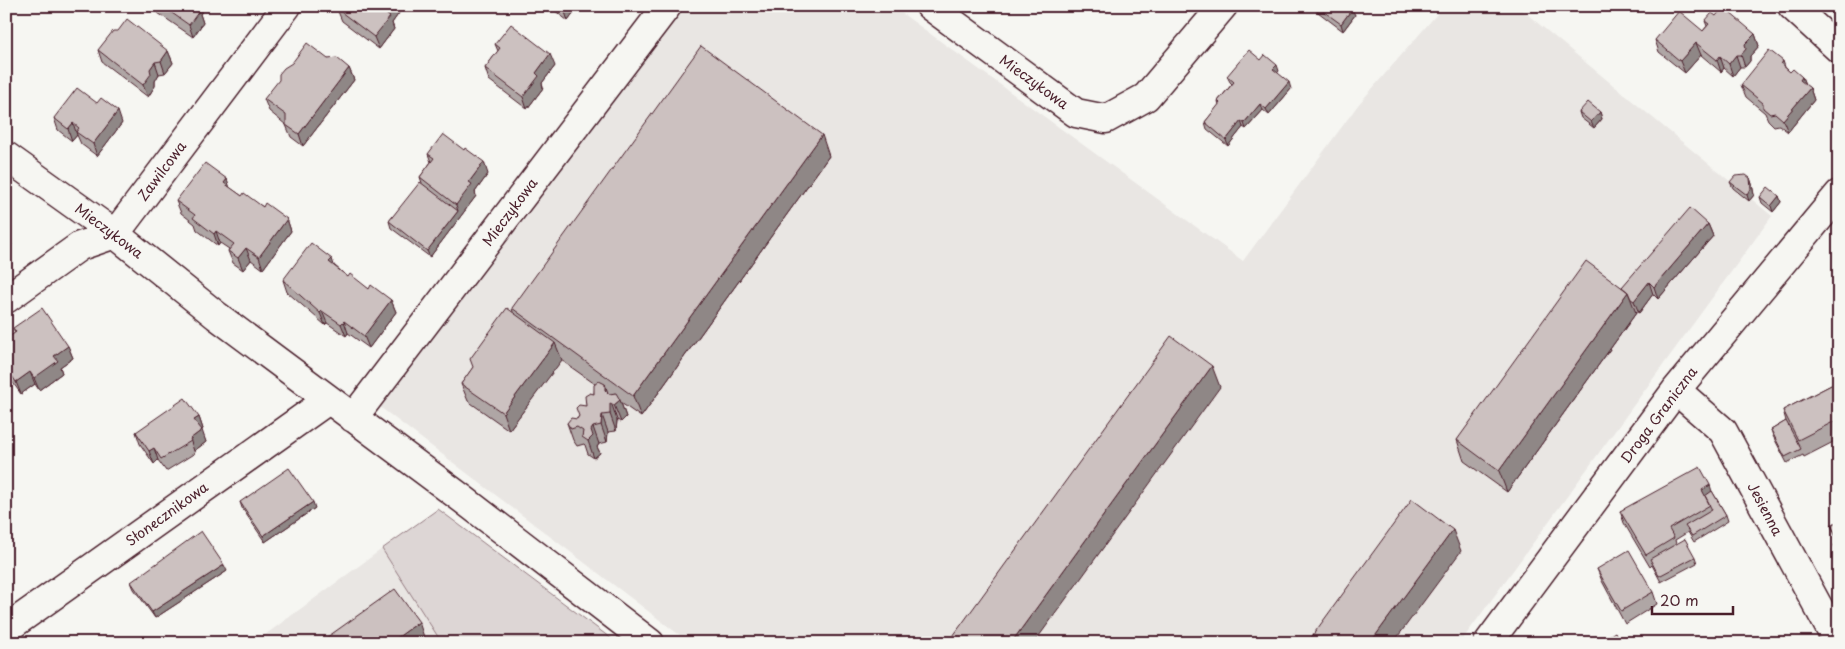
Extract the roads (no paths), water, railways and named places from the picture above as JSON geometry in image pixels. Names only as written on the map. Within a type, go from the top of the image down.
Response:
[{"type":"street","name":"Zawilcowa","points":[[115,234],[287,6]]},
{"type":"street","name":"Mieczykowa","points":[[353,418],[667,6]]},
{"type":"street","name":"Mieczykowa","points":[[930,6],[1076,113],[1106,119],[1146,97],[1223,6]]},
{"type":"street","points":[[1792,6],[1839,49]]},
{"type":"street","name":"Mieczykowa","points":[[6,156],[115,234],[217,316],[650,643]]},
{"type":"street","name":"Droga Graniczna","points":[[1488,643],[1676,390],[1839,194]]},
{"type":"street","points":[[6,299],[80,246],[115,234]]},
{"type":"street","name":"Jesienna","points":[[1676,390],[1723,431],[1838,643]]},
{"type":"street","name":"Słonecznikowa","points":[[6,629],[328,400]]}]
